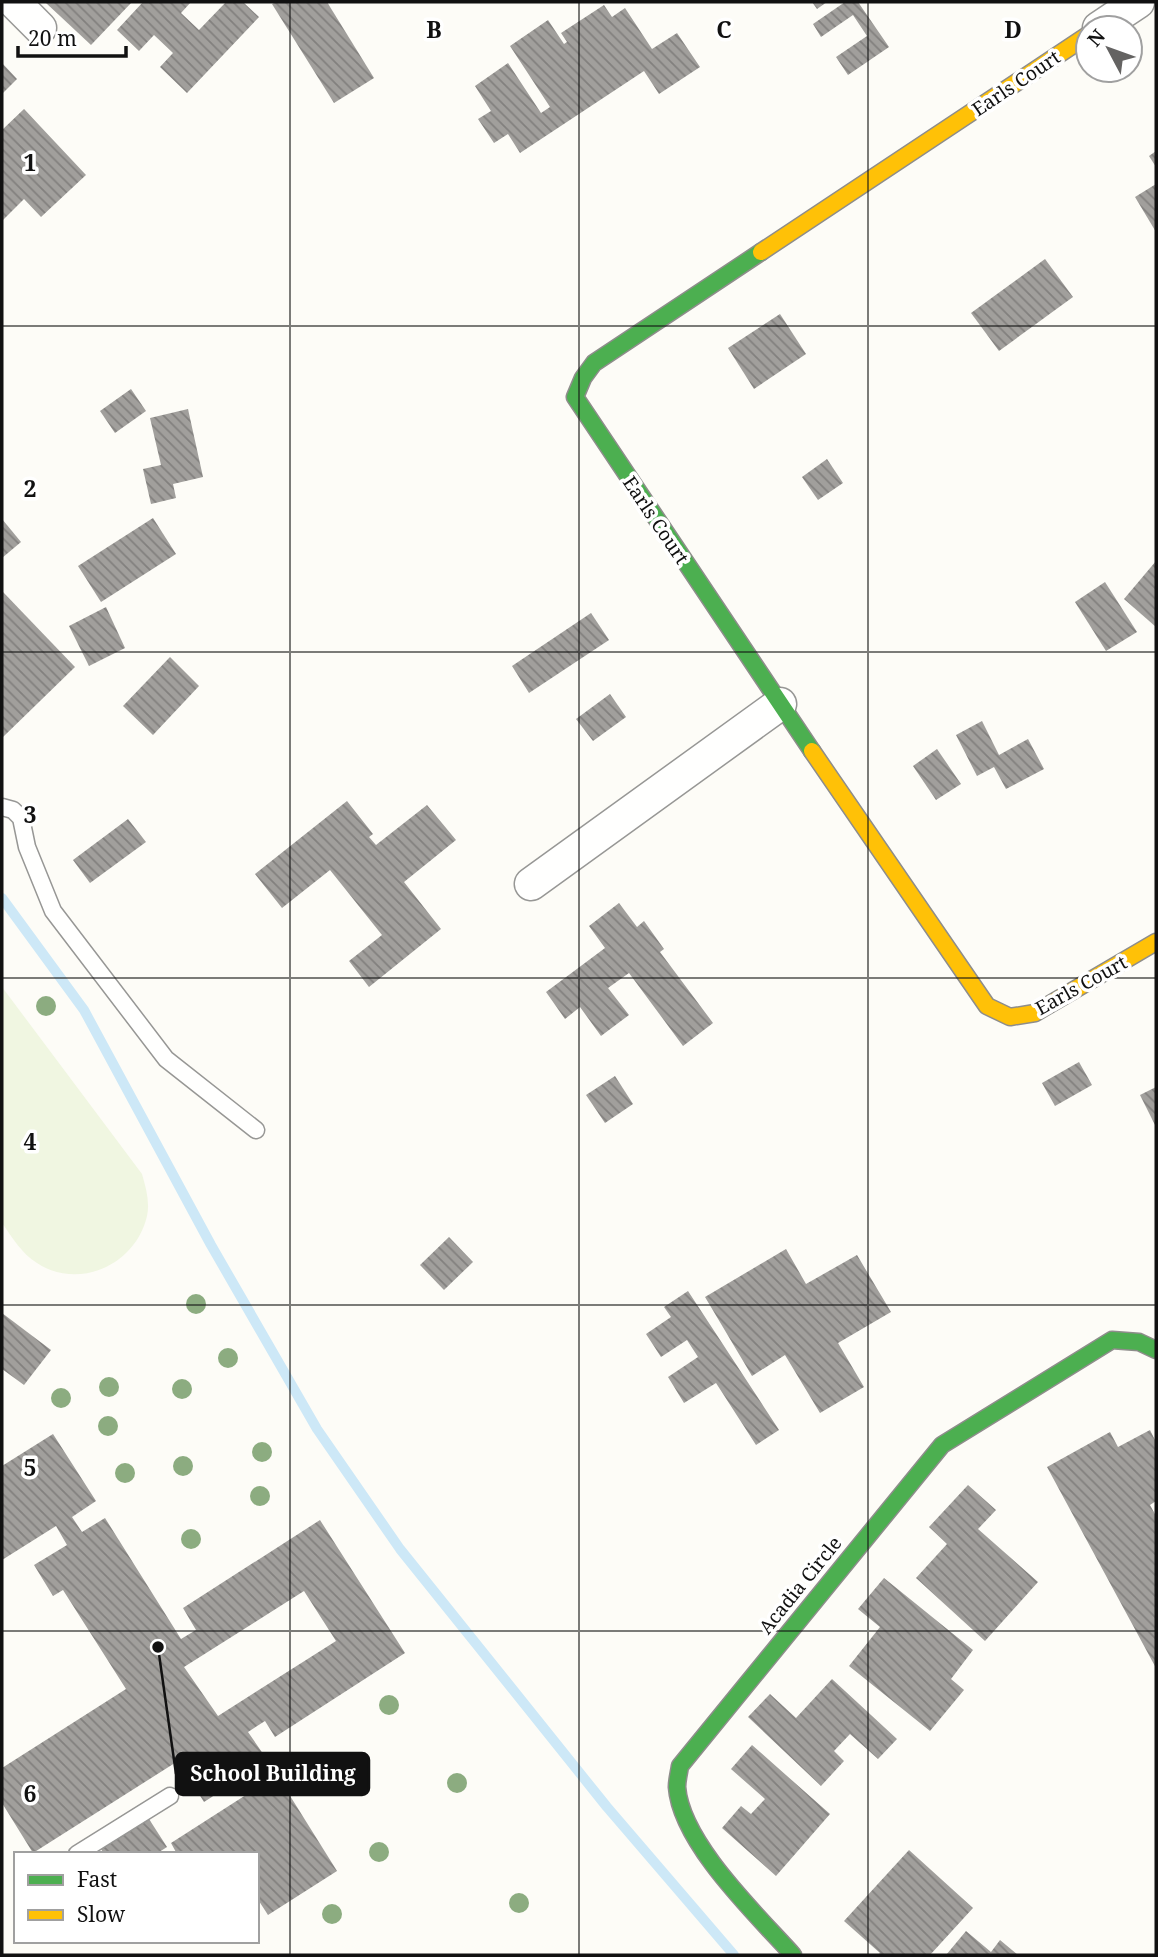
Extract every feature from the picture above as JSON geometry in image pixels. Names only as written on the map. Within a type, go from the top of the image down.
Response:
[{"type":"street","points":[[14,2],[40,29]]},
{"type":"street","points":[[1120,14],[1138,2]]},
{"type":"street","name":"Earls Court","points":[[1074,44],[594,363],[583,378],[575,397],[780,704],[987,1006],[1010,1017],[1035,1013],[1156,942]]},
{"type":"street","points":[[531,884],[780,704]]},
{"type":"street","name":"Acadia Circle","points":[[793,1955],[704,1852],[682,1811],[677,1789],[680,1766],[942,1445],[1112,1340],[1139,1342],[1156,1350]]},
{"type":"lane","points":[[2,807],[13,810],[21,818],[27,847],[53,911],[166,1059],[256,1130]]},
{"type":"lane","points":[[80,1852],[170,1796]]},
{"type":"green space","points":[[2,987],[142,1174],[148,1206],[141,1233],[131,1248],[104,1268],[88,1273],[54,1271],[27,1255],[2,1223]]},
{"type":"building","points":[[45,2],[132,2],[91,45]]},
{"type":"building","points":[[143,2],[191,2],[181,13],[199,30],[226,2],[243,2],[259,17],[187,93],[160,67],[173,53],[154,35],[139,51],[117,30]]},
{"type":"building","points":[[327,2],[374,78],[334,103],[272,4]]},
{"type":"building","points":[[812,2],[827,2],[817,9]]},
{"type":"building","points":[[845,2],[858,2],[889,47],[848,75],[836,57],[867,36],[853,15],[821,37],[813,24]]},
{"type":"building","points":[[604,5],[612,17],[625,8],[652,49],[677,33],[700,67],[659,94],[644,71],[520,153],[508,134],[494,143],[478,119],[491,111],[475,86],[508,63],[541,113],[550,107],[510,46],[548,20],[564,44],[567,42],[561,33]]},
{"type":"building","points":[[2,63],[17,79],[2,94]]},
{"type":"building","points":[[24,109],[86,175],[41,217],[24,199],[2,221],[2,130]]},
{"type":"building","points":[[1156,151],[1156,167],[1149,156]]},
{"type":"building","points":[[1156,184],[1156,232],[1135,197]]},
{"type":"building","points":[[1045,259],[1073,297],[999,351],[971,313]]},
{"type":"building","points":[[780,314],[806,354],[754,389],[728,348]]},
{"type":"building","points":[[131,389],[146,411],[115,433],[100,411]]},
{"type":"building","points":[[188,409],[203,477],[173,484],[176,498],[151,504],[143,469],[161,465],[150,418]]},
{"type":"building","points":[[827,459],[843,483],[818,500],[802,477]]},
{"type":"building","points":[[153,518],[176,554],[101,602],[78,566]]},
{"type":"building","points":[[2,519],[21,542],[2,558]]},
{"type":"building","points":[[1156,561],[1156,627],[1124,599]]},
{"type":"building","points":[[1105,582],[1137,632],[1106,651],[1075,602]]},
{"type":"building","points":[[2,591],[75,667],[2,738]]},
{"type":"building","points":[[106,607],[125,648],[89,666],[69,626]]},
{"type":"building","points":[[591,613],[609,640],[529,693],[512,666]]},
{"type":"building","points":[[170,657],[199,686],[153,735],[123,706]]},
{"type":"building","points":[[610,694],[626,717],[593,741],[576,719]]},
{"type":"building","points":[[982,721],[999,755],[1028,739],[1044,769],[1006,789],[994,767],[977,776],[956,735]]},
{"type":"building","points":[[937,749],[961,784],[936,800],[913,766]]},
{"type":"building","points":[[347,801],[373,834],[369,837],[376,845],[427,805],[456,840],[404,882],[441,929],[369,987],[349,961],[382,935],[330,870],[282,908],[255,874]]},
{"type":"building","points":[[128,819],[146,842],[90,883],[73,860]]},
{"type":"building","points":[[619,903],[637,927],[644,921],[664,949],[660,952],[713,1023],[683,1046],[629,973],[608,988],[629,1015],[601,1036],[580,1007],[565,1019],[546,992],[605,948],[589,926]]},
{"type":"building","points":[[1079,1062],[1092,1085],[1055,1106],[1042,1083]]},
{"type":"building","points":[[615,1076],[633,1104],[605,1123],[586,1095]]},
{"type":"building","points":[[1156,1087],[1156,1127],[1140,1095]]},
{"type":"building","points":[[449,1237],[473,1262],[444,1290],[420,1265]]},
{"type":"building","points":[[786,1249],[806,1284],[857,1255],[891,1312],[838,1343],[864,1387],[820,1413],[785,1355],[752,1376],[705,1297]]},
{"type":"building","points":[[688,1291],[779,1430],[756,1445],[716,1383],[684,1403],[668,1377],[698,1357],[687,1340],[661,1357],[646,1334],[671,1317],[664,1307]]},
{"type":"building","points":[[2,1313],[51,1350],[24,1385],[2,1369]]},
{"type":"building","points":[[1150,1430],[1156,1442],[1156,1501],[1150,1505],[1156,1516],[1156,1668],[1047,1467],[1110,1432],[1118,1447]]},
{"type":"building","points":[[53,1434],[96,1501],[72,1517],[82,1532],[105,1518],[181,1639],[196,1630],[183,1608],[320,1520],[405,1653],[275,1737],[265,1721],[248,1732],[268,1761],[204,1802],[178,1761],[32,1852],[2,1803],[2,1768],[126,1689],[63,1590],[53,1596],[34,1565],[67,1545],[56,1526],[2,1560],[2,1466]],"holes":[[[304,1591],[336,1641],[218,1716],[184,1667]]]},
{"type":"building","points":[[968,1485],[996,1510],[978,1529],[1038,1582],[985,1641],[916,1578],[947,1544],[929,1527]]},
{"type":"building","points":[[884,1578],[973,1650],[951,1679],[964,1690],[930,1731],[849,1666],[880,1627],[858,1609]]},
{"type":"building","points":[[832,1679],[897,1739],[878,1759],[850,1734],[834,1751],[844,1761],[821,1786],[748,1717],[770,1694],[796,1718]]},
{"type":"building","points":[[752,1745],[830,1814],[776,1876],[722,1828],[741,1806],[751,1814],[765,1799],[731,1769]]},
{"type":"building","points":[[277,1775],[337,1871],[268,1915],[259,1901],[259,1852],[176,1852],[171,1843]]},
{"type":"building","points":[[149,1819],[167,1847],[159,1852],[103,1852],[101,1849]]},
{"type":"building","points":[[909,1850],[973,1908],[930,1955],[878,1955],[880,1953],[844,1921]]},
{"type":"building","points":[[966,1931],[991,1952],[1000,1940],[1018,1955],[946,1955]]},
{"type":"waterway","points":[[2,898],[84,1010],[211,1245],[317,1429],[400,1549],[607,1807],[734,1955]]},
{"type":"traffic: fast","points":[[761,252],[594,363],[583,378],[575,397],[812,751]]},
{"type":"traffic: fast","points":[[793,1955],[723,1877],[692,1831],[682,1809],[677,1787],[680,1766],[942,1445],[1112,1340],[1139,1342],[1156,1350]]},
{"type":"traffic: slow","points":[[761,252],[1074,44]]},
{"type":"traffic: slow","points":[[812,751],[987,1006],[1010,1017],[1035,1013],[1156,942]]},
{"type":"place","name":"School Building","points":[[158,1647]]}]
